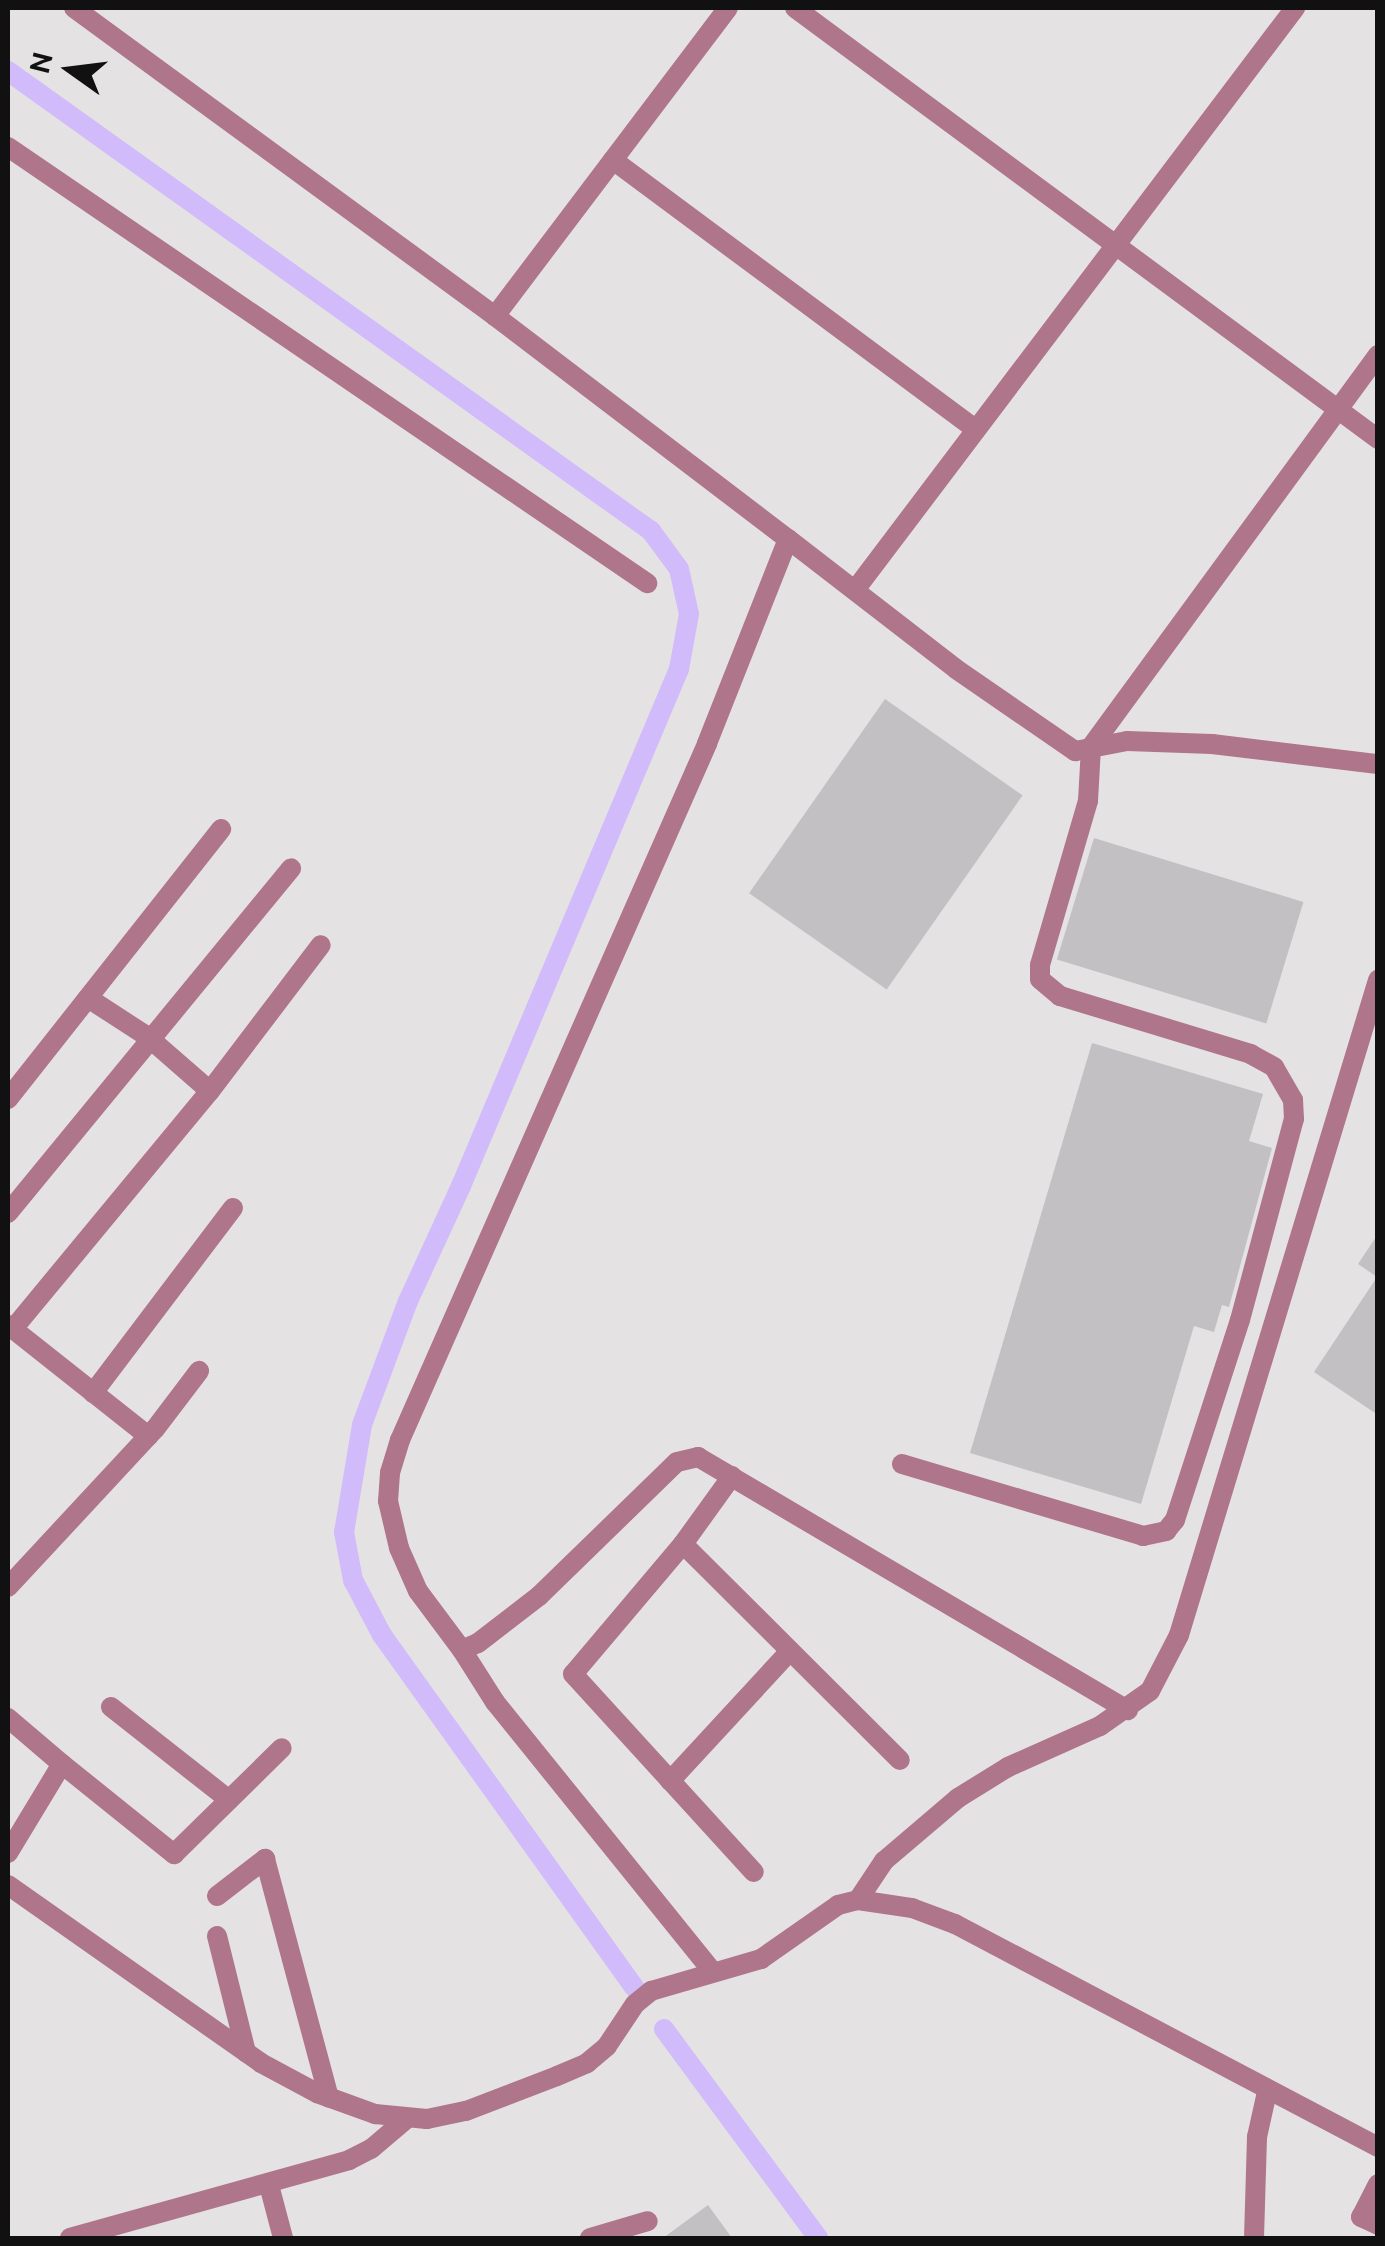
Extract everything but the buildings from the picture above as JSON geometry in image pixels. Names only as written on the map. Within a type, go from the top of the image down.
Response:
[{"type":"street","points":[[74,8],[495,316],[1068,747],[1075,751],[1128,741],[1212,744],[1378,764]]},
{"type":"street","points":[[495,316],[728,8]]},
{"type":"street","points":[[795,8],[1378,440]]},
{"type":"street","points":[[855,590],[1295,8]]},
{"type":"street","points":[[8,146],[647,583]]},
{"type":"street","points":[[613,160],[976,430]]},
{"type":"street","points":[[902,1464],[1142,1536],[1166,1532],[1174,1520],[1240,1320],[1294,1119],[1286,1082],[1274,1066],[1250,1054],[1060,996],[1040,979],[1088,800],[1091,748],[1378,355]]},
{"type":"street","points":[[712,1972],[495,1702],[418,1591],[398,1548],[388,1502],[390,1474],[400,1440],[708,744],[788,539]]},
{"type":"street","points":[[8,1099],[221,829]]},
{"type":"street","points":[[8,1213],[148,1037],[291,868]]},
{"type":"street","points":[[148,1436],[10,1327],[210,1091],[321,945]]},
{"type":"street","points":[[858,1900],[884,1862],[958,1798],[1008,1767],[1128,1710],[1150,1691],[1179,1634],[1378,980]]},
{"type":"street","points":[[88,998],[148,1037],[210,1091]]},
{"type":"street","points":[[93,1392],[233,1208]]},
{"type":"street","points":[[8,1587],[148,1436],[199,1371]]},
{"type":"street","points":[[462,1650],[540,1596],[677,1462],[698,1457],[1128,1710]]},
{"type":"street","points":[[732,1476],[683,1544],[573,1674],[754,1872]]},
{"type":"street","points":[[683,1544],[900,1760]]},
{"type":"street","points":[[670,1780],[790,1651]]},
{"type":"street","points":[[110,1708],[229,1800]]},
{"type":"street","points":[[8,1718],[174,1854],[282,1748]]},
{"type":"street","points":[[8,1854],[62,1764]]},
{"type":"street","points":[[217,1896],[265,1860],[329,2098]]},
{"type":"street","points":[[8,1884],[246,2052],[329,2098],[405,2120],[466,2110],[587,2063],[607,2046],[635,2004],[651,1990],[762,1959],[838,1906],[858,1900],[912,1908],[956,1924],[1378,2147]]},
{"type":"street","points":[[217,1936],[246,2052]]},
{"type":"street","points":[[1254,2238],[1257,2137],[1268,2092]]},
{"type":"street","points":[[70,2238],[348,2160],[371,2149],[405,2120]]},
{"type":"street","points":[[269,2184],[283,2238]]},
{"type":"street","points":[[1378,2184],[1361,2217],[1378,2225]]},
{"type":"street","points":[[590,2238],[648,2221]]},
{"type":"waterway","points":[[8,71],[651,531],[679,569],[689,614],[679,669],[461,1186],[408,1301],[362,1425],[344,1532],[353,1580],[382,1635],[634,1987]]},
{"type":"waterway","points":[[664,2029],[818,2238]]}]
